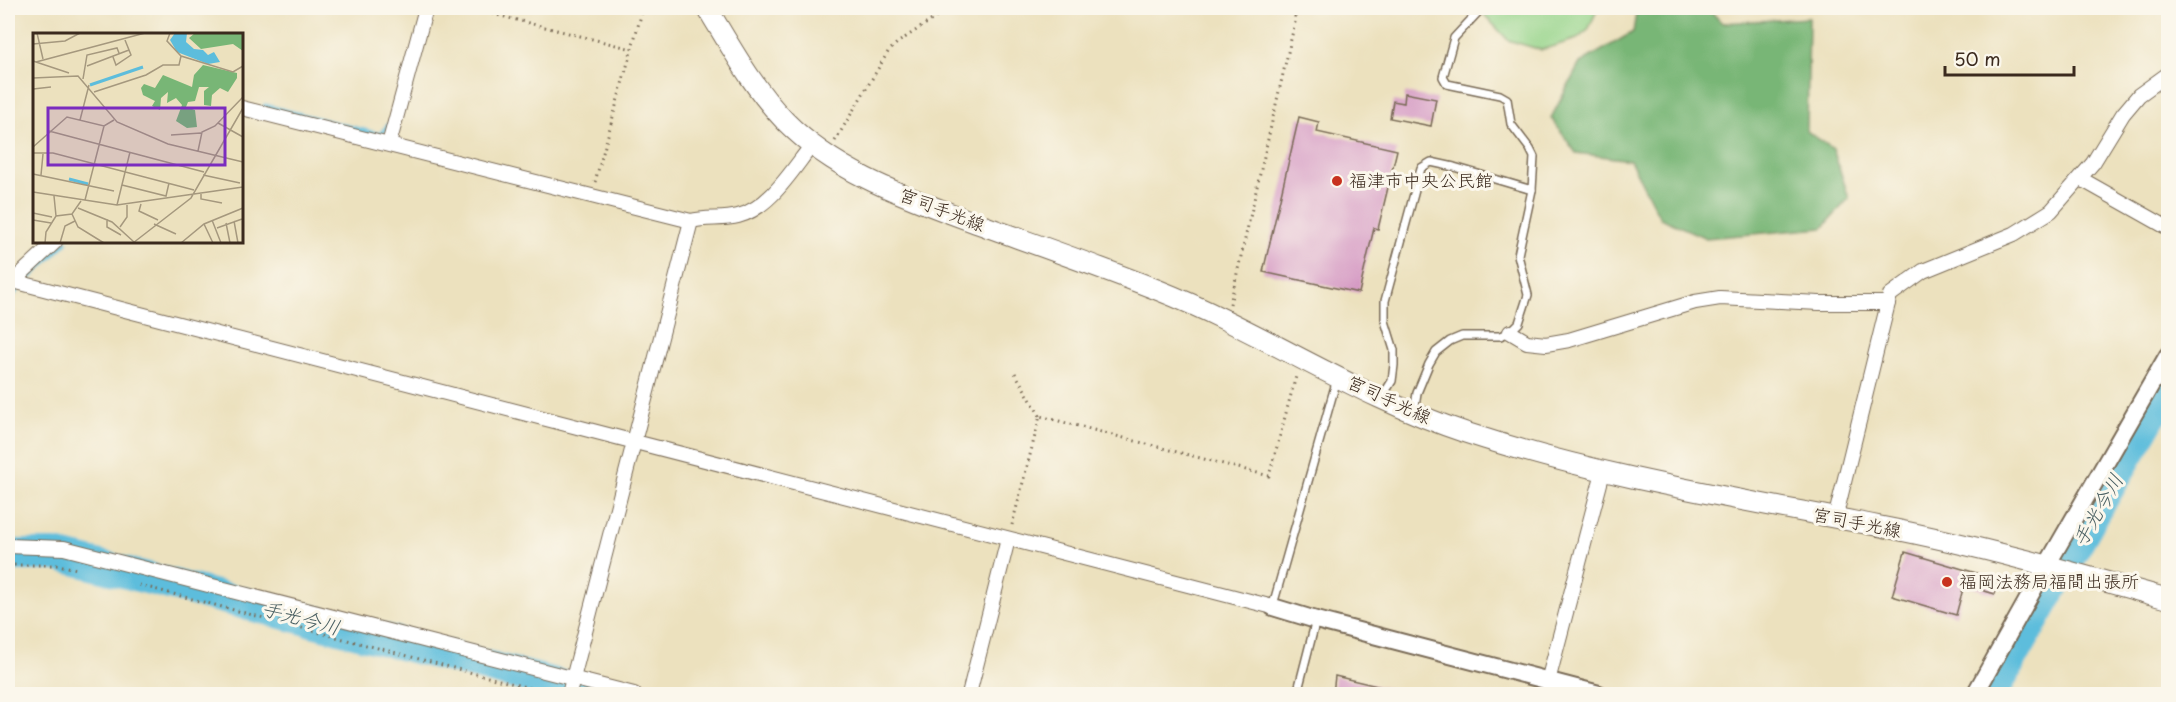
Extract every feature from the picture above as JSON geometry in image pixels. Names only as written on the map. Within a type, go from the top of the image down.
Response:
[{"type":"main road","name":"宮司手光線","points":[[707,8],[753,82],[784,120],[819,150],[851,172],[884,188],[1160,291],[1224,319],[1413,414],[1478,436],[1603,472],[1889,528],[2049,566],[2169,599]]},
{"type":"street","points":[[389,144],[426,8]]},
{"type":"street","points":[[1835,519],[1890,295],[1923,271],[2014,234],[2050,211],[2081,179],[2123,114],[2139,95],[2169,74]]},
{"type":"street","points":[[243,108],[691,221],[704,217],[737,216],[759,206],[819,150]]},
{"type":"street","points":[[2081,179],[2169,228]]},
{"type":"street","points":[[570,688],[691,221]]},
{"type":"street","points":[[10,284],[54,243]]},
{"type":"street","points":[[10,284],[1273,607],[1546,688],[1599,694]]},
{"type":"street","points":[[1510,332],[1527,342],[1546,345],[1695,302],[1720,298],[1819,303],[1888,303]]},
{"type":"street","points":[[1974,694],[2169,355]]},
{"type":"street","points":[[1546,688],[1603,472]]},
{"type":"street","points":[[969,694],[1008,539]]},
{"type":"street","points":[[8,546],[64,548],[570,688],[634,694]]},
{"type":"lane","points":[[1413,414],[1417,393],[1436,352],[1450,341],[1462,336],[1500,336],[1510,332],[1519,323],[1528,295],[1518,255],[1532,190],[1534,157],[1511,123],[1507,99],[1447,84],[1443,77],[1454,38],[1480,10]]},
{"type":"lane","points":[[1381,399],[1392,381],[1394,365],[1394,350],[1385,321],[1385,301],[1421,168],[1431,162],[1532,190]]},
{"type":"lane","points":[[1273,607],[1337,377]]},
{"type":"lane","points":[[1297,694],[1316,620]]},
{"type":"path","points":[[470,8],[632,49]]},
{"type":"path","points":[[591,195],[643,8]]},
{"type":"path","points":[[819,150],[888,52],[897,43],[950,8]]},
{"type":"path","points":[[1224,319],[1232,299],[1295,22],[1295,13],[1291,8]]},
{"type":"path","points":[[1040,416],[1269,476],[1302,357]]},
{"type":"path","points":[[1008,539],[1040,416],[1015,373]]},
{"type":"path","points":[[8,565],[58,566],[82,570]]},
{"type":"path","points":[[128,582],[552,694]]},
{"type":"green space","points":[[1478,8],[1598,8],[1588,30],[1577,39],[1541,50],[1508,40]]},
{"type":"green space","points":[[1637,8],[1708,8],[1722,23],[1809,18],[1807,131],[1833,149],[1849,198],[1823,228],[1706,238],[1660,218],[1630,160],[1576,153],[1551,118],[1580,63],[1633,32]]},
{"type":"building","points":[[1405,93],[1436,99],[1431,126],[1390,118],[1393,101],[1404,103]]},
{"type":"building","name":"福津市中央公民館","points":[[1299,117],[1319,122],[1317,132],[1397,150],[1378,229],[1374,228],[1359,293],[1263,272]]},
{"type":"building","name":"福岡法務局福間出張所","points":[[1905,552],[2000,580],[1995,594],[1964,585],[1956,615],[1892,596]]},
{"type":"building","points":[[1335,676],[1390,689],[1389,694],[1333,694]]},
{"type":"waterway","points":[[265,106],[380,135],[389,125]]},
{"type":"waterway","points":[[30,277],[65,243]]},
{"type":"waterway","points":[[8,300],[16,291]]},
{"type":"waterway","name":"手光今川","points":[[1992,694],[2168,387]]},
{"type":"waterway","name":"手光今川","points":[[8,555],[55,555],[77,560],[593,694]]},
{"type":"place","name":"福津市中央公民館","points":[[1337,181]]},
{"type":"place","name":"福岡法務局福間出張所","points":[[1947,582]]}]
